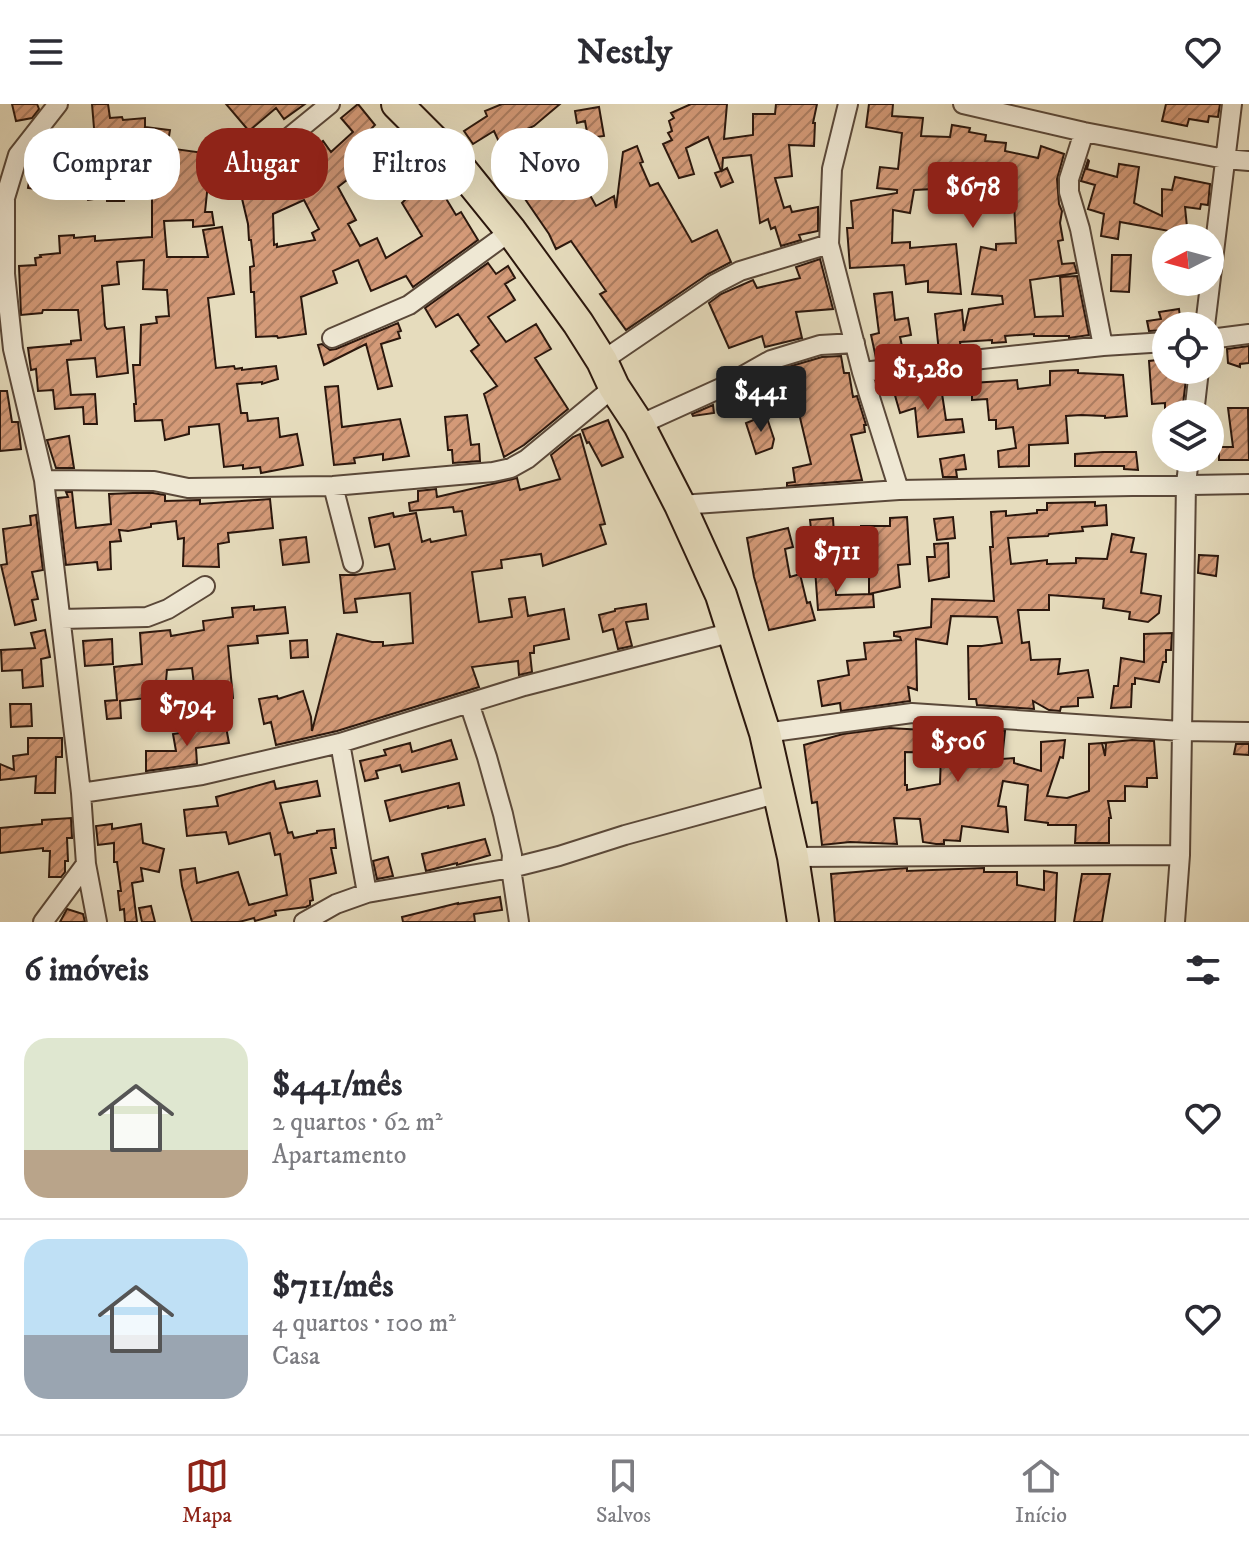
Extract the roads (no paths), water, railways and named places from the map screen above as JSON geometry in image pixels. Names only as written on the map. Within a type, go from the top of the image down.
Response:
[{"type":"main road","points":[[397,104],[456,163],[511,231],[578,323],[639,425],[680,505],[721,595],[765,733],[793,857],[803,922]]},
{"type":"street","points":[[58,104],[18,155],[5,198],[5,274],[13,349],[44,480],[81,793],[86,864],[97,922]]},
{"type":"street","points":[[301,128],[330,104]]},
{"type":"street","points":[[848,104],[832,169],[829,244],[862,372],[899,490]]},
{"type":"street","points":[[963,104],[1084,132],[1249,161]]},
{"type":"street","points":[[1207,312],[1232,104]]},
{"type":"street","points":[[1084,132],[1069,179],[1069,192],[1080,229],[1103,346]]},
{"type":"street","points":[[332,338],[409,305],[511,231]]},
{"type":"street","points":[[44,480],[154,481],[188,488],[333,486],[511,468],[527,459],[608,374],[715,284],[740,271],[829,244]]},
{"type":"street","points":[[1224,337],[1249,334]]},
{"type":"street","points":[[639,425],[723,387],[771,360],[820,345],[855,343]]},
{"type":"street","points":[[862,372],[1152,343]]},
{"type":"street","points":[[1175,922],[1180,855],[1187,472]]},
{"type":"street","points":[[680,505],[899,490],[1249,484]]},
{"type":"street","points":[[333,486],[353,563]]},
{"type":"street","points":[[61,619],[147,617],[168,609],[205,586]]},
{"type":"street","points":[[81,793],[202,775],[340,743],[524,686],[733,632]]},
{"type":"street","points":[[469,703],[503,814],[512,855],[519,922]]},
{"type":"street","points":[[765,733],[912,713],[1181,731],[1249,732]]},
{"type":"street","points":[[340,743],[367,893]]},
{"type":"street","points":[[304,922],[336,904],[367,893],[511,868],[779,793]]},
{"type":"street","points":[[793,857],[1180,855]]},
{"type":"street","points":[[43,922],[86,864]]}]
